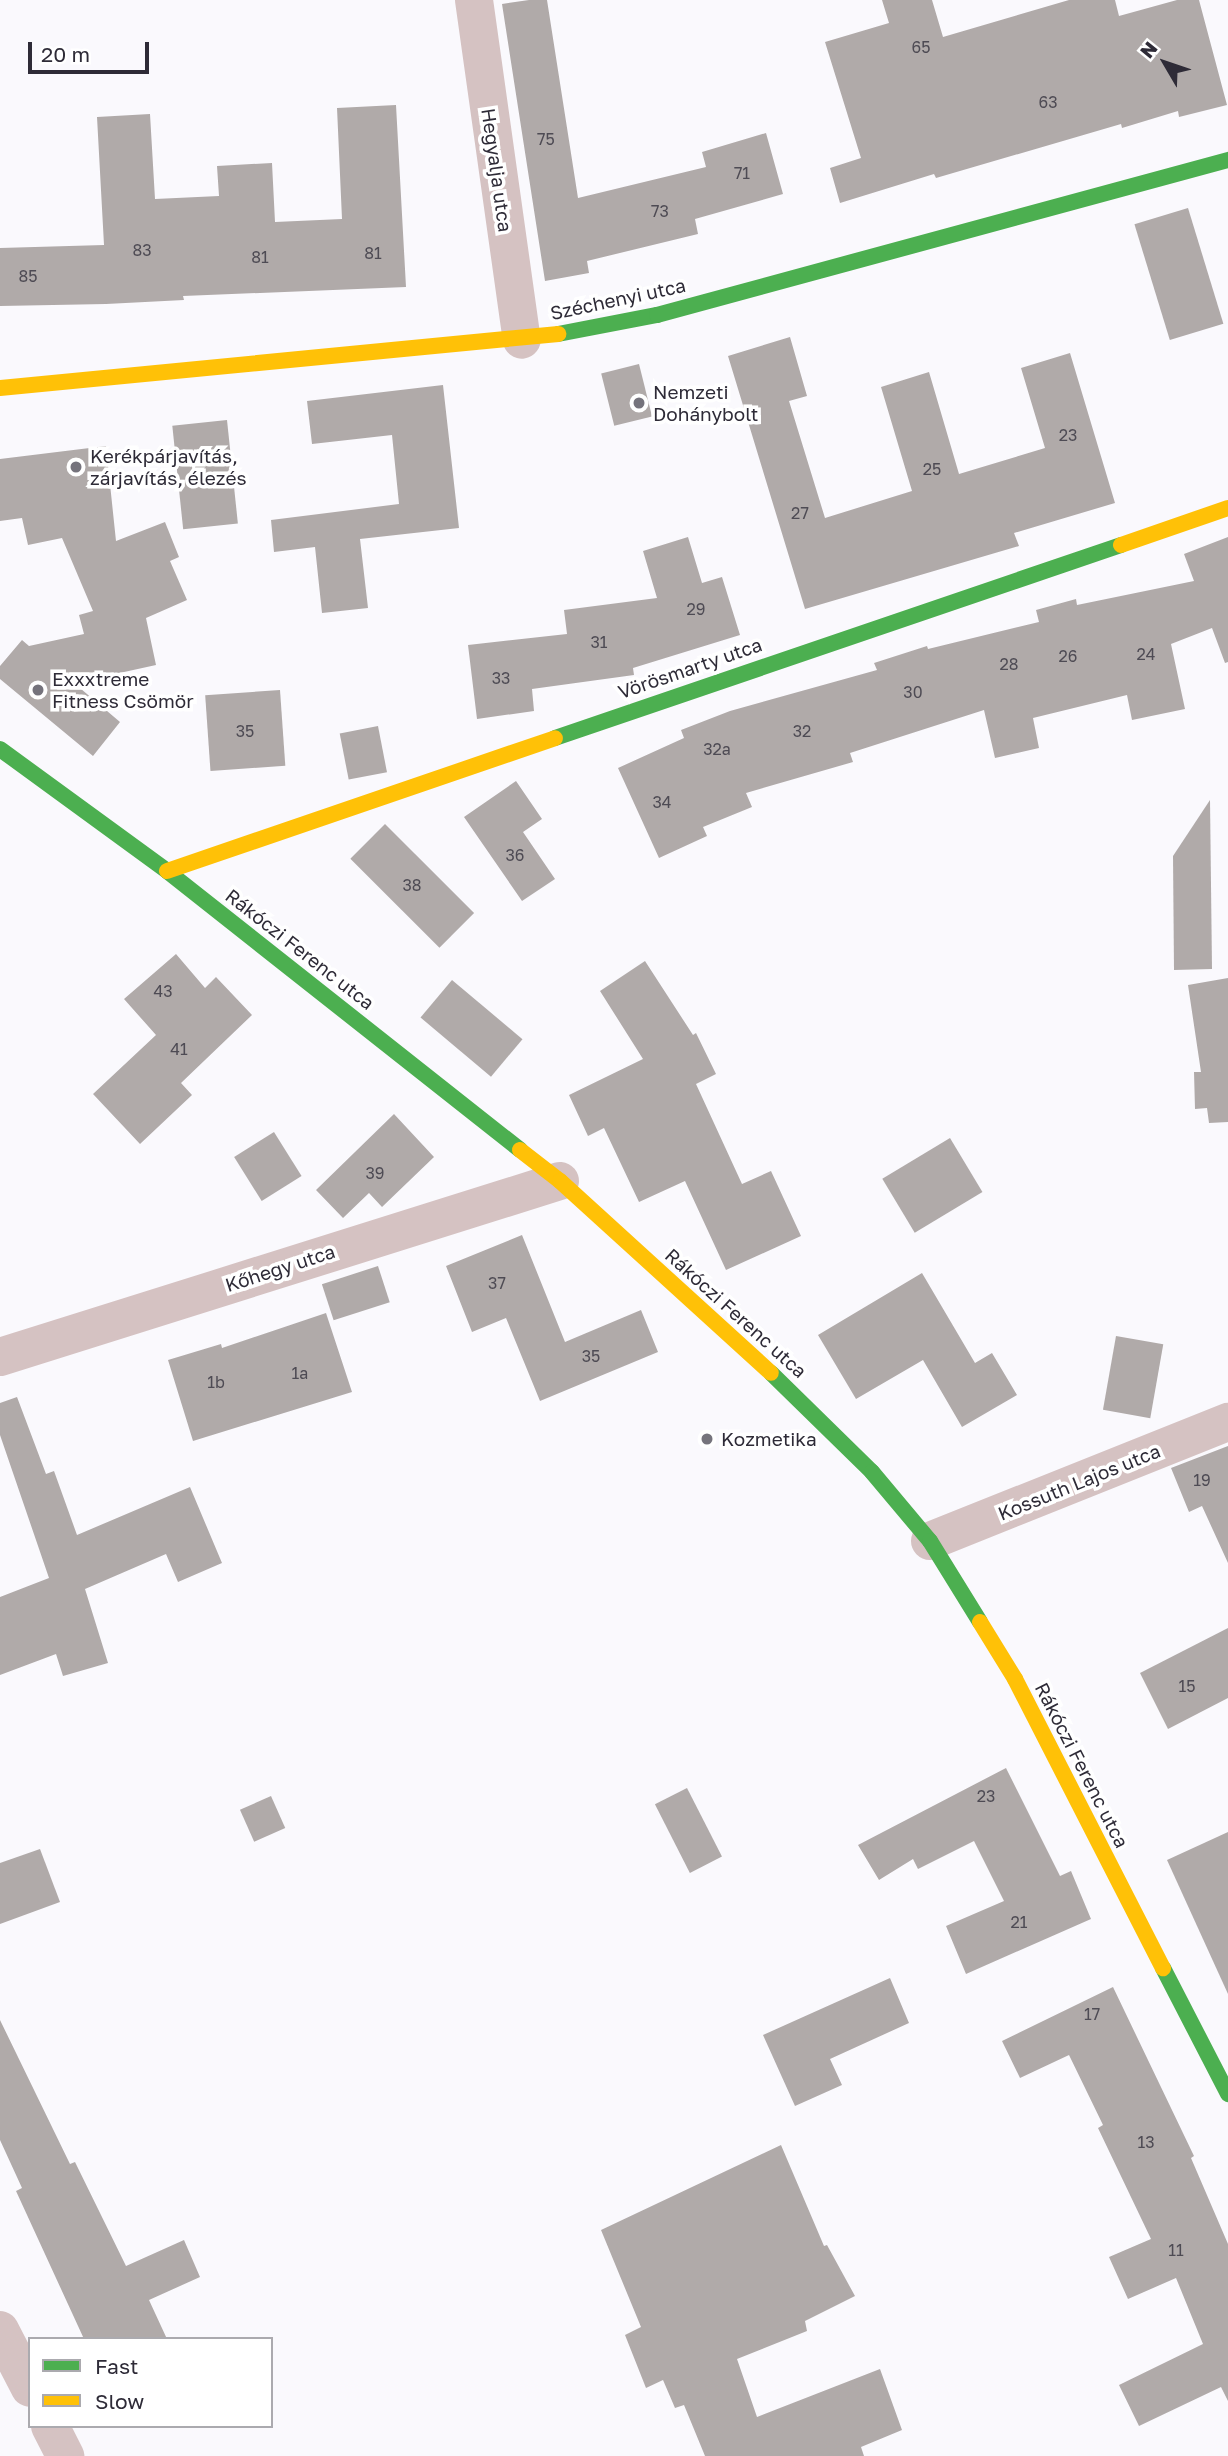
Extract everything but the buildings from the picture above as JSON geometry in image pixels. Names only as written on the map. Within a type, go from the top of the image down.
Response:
[{"type":"street","name":"Hegyalja utca","points":[[474,0],[522,340]]},
{"type":"street","name":"Széchenyi utca","points":[[0,388],[522,340],[657,315],[1228,160]]},
{"type":"street","name":"Vörösmarty utca","points":[[167,870],[1228,508]]},
{"type":"street","name":"Rákóczi Ferenc utca","points":[[0,749],[167,870],[560,1181],[807,1406],[872,1472],[930,1541],[1015,1679],[1228,2094]]},
{"type":"street","name":"Kőhegy utca","points":[[0,1357],[560,1181]]},
{"type":"street","name":"Kossuth Lajos utca","points":[[930,1541],[1228,1422]]},
{"type":"street","points":[[0,2330],[28,2384]]},
{"type":"street","points":[[51,2428],[65,2456]]},
{"type":"traffic: fast","points":[[558,334],[657,315],[1228,160]]},
{"type":"traffic: fast","points":[[555,738],[1121,545]]},
{"type":"traffic: fast","points":[[0,749],[167,871],[520,1150]]},
{"type":"traffic: fast","points":[[771,1373],[872,1472],[930,1541],[980,1622]]},
{"type":"traffic: fast","points":[[1163,1968],[1228,2094]]},
{"type":"traffic: slow","points":[[0,388],[558,334]]},
{"type":"traffic: slow","points":[[1121,545],[1228,508]]},
{"type":"traffic: slow","points":[[167,871],[555,738]]},
{"type":"traffic: slow","points":[[520,1150],[560,1181],[771,1373]]},
{"type":"traffic: slow","points":[[980,1622],[1015,1679],[1163,1968]]},
{"type":"place","name":"Nemzeti Dohánybolt","points":[[639,403]]},
{"type":"place","name":"Kerékpárjavítás, zárjavítás, élezés","points":[[76,467]]},
{"type":"place","name":"Exxxtreme Fitness Csömör","points":[[38,690]]},
{"type":"place","name":"Kozmetika","points":[[707,1439]]}]
